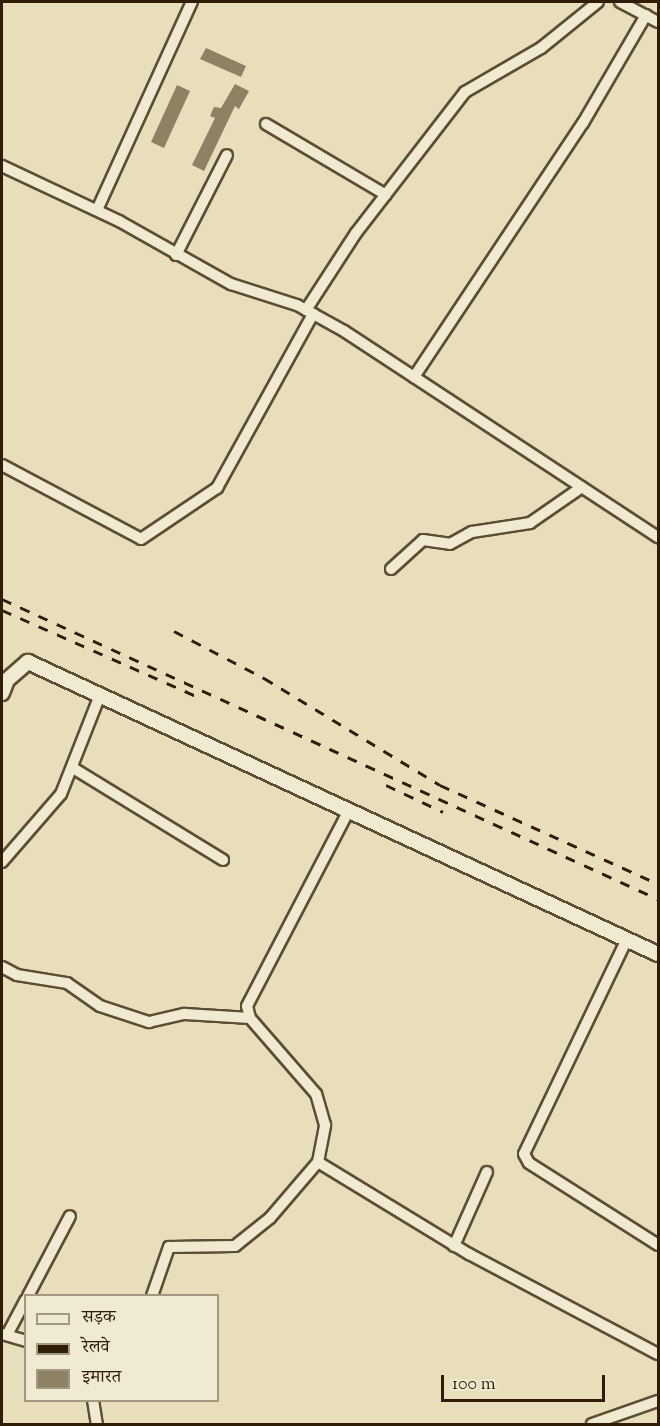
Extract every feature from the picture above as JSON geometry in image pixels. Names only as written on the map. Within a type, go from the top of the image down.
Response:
[{"type":"street","points":[[97,210],[192,2]]},
{"type":"street","points":[[2,465],[141,539],[217,488],[310,312],[386,195],[470,87],[541,48],[598,2]]},
{"type":"street","points":[[620,2],[658,22]]},
{"type":"street","points":[[414,377],[582,123],[646,15]]},
{"type":"street","points":[[266,124],[386,195]]},
{"type":"street","points":[[176,255],[227,155]]},
{"type":"street","points":[[2,166],[97,210],[231,284],[310,312],[414,377],[658,537]]},
{"type":"street","points":[[391,569],[423,540],[450,544],[472,532],[530,523],[582,487]]},
{"type":"street","points":[[2,691],[7,680],[28,662],[658,954]]},
{"type":"street","points":[[2,862],[61,794],[100,695]]},
{"type":"street","points":[[73,768],[223,860]]},
{"type":"street","points":[[153,1294],[169,1247],[234,1246],[270,1218],[318,1162],[324,1125],[316,1094],[250,1018],[250,1000],[349,810]]},
{"type":"street","points":[[627,939],[524,1154],[529,1162],[658,1245]]},
{"type":"street","points":[[2,967],[17,975],[67,983],[100,1006],[149,1022],[185,1014],[250,1018]]},
{"type":"street","points":[[318,1162],[454,1246],[658,1354]]},
{"type":"street","points":[[454,1246],[487,1172]]},
{"type":"street","points":[[29,1294],[70,1216]]},
{"type":"street","points":[[24,1303],[4,1334],[24,1340]]},
{"type":"street","points":[[591,1425],[658,1401]]},
{"type":"street","points":[[95,1406],[97,1425]]},
{"type":"building","points":[[206,48],[246,66],[241,77],[200,59]]},
{"type":"building","points":[[235,84],[249,91],[239,109],[235,106],[204,171],[192,165],[215,118],[210,116],[214,107],[221,108]]},
{"type":"building","points":[[177,85],[190,91],[164,148],[151,142]]},
{"type":"railway","points":[[2,599],[658,899]]},
{"type":"railway","points":[[2,610],[196,696]]},
{"type":"railway","points":[[174,631],[264,678],[440,785],[658,884]]},
{"type":"railway","points":[[386,785],[443,812]]}]
